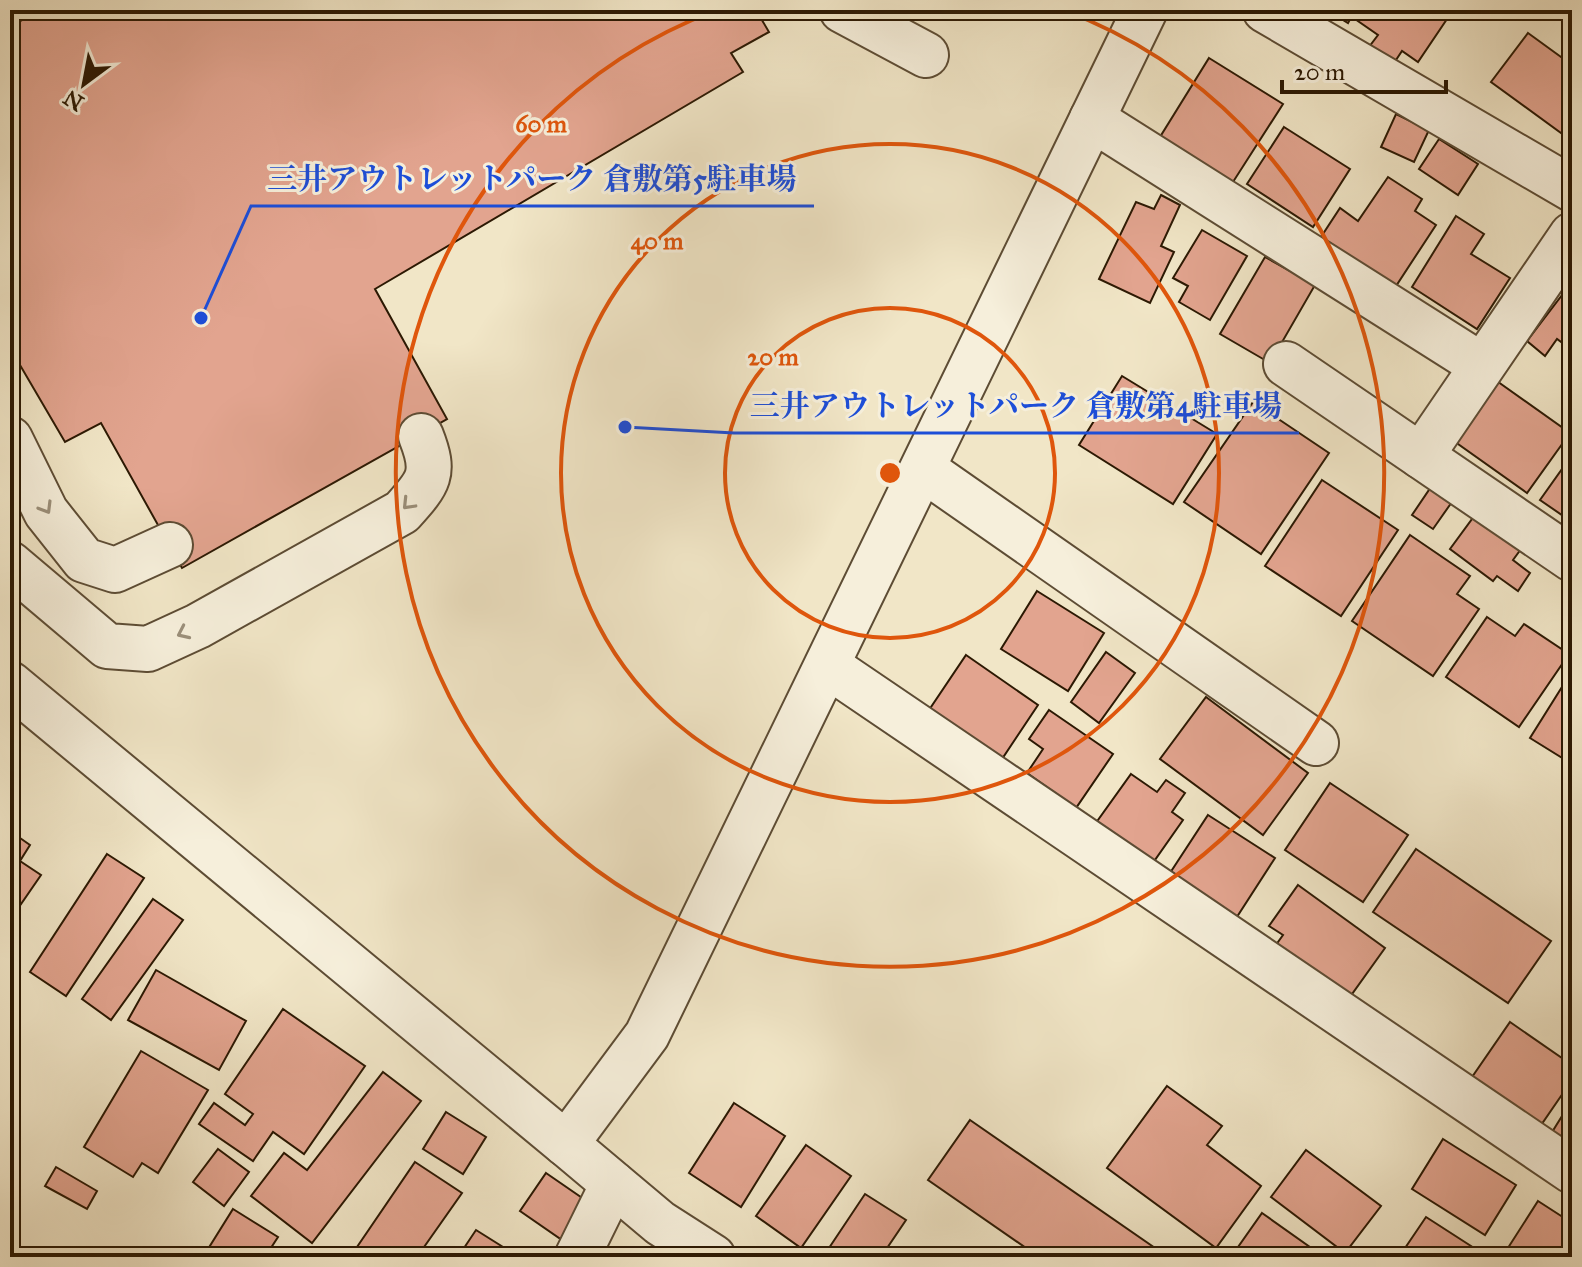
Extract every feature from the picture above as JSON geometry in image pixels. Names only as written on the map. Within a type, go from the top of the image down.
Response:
[{"type":"street","points":[[842,10],[926,55]]},
{"type":"street","points":[[566,1144],[647,1035],[1145,10]]},
{"type":"street","points":[[1265,10],[1572,189]]},
{"type":"street","points":[[1092,119],[1481,365]]},
{"type":"street","points":[[1421,456],[1572,235]]},
{"type":"street","points":[[1286,364],[1572,559]]},
{"type":"street","points":[[10,564],[107,646],[148,649],[198,626],[402,512],[424,487],[431,464],[421,436]]},
{"type":"street","points":[[10,439],[46,512],[84,560],[115,570],[170,545]]},
{"type":"street","points":[[923,469],[1316,743]]},
{"type":"street","points":[[828,666],[1572,1171]]},
{"type":"street","points":[[10,684],[660,1223],[713,1257]]},
{"type":"street","points":[[577,1257],[613,1184]]},
{"type":"building","points":[[40,10],[756,10],[769,32],[731,53],[743,72],[375,289],[447,419],[182,568],[101,423],[65,442],[10,348],[10,27]]},
{"type":"building","points":[[1327,10],[1355,10],[1348,23]]},
{"type":"building","points":[[1361,10],[1434,10],[1447,19],[1418,62],[1402,51],[1394,63],[1369,47],[1378,35],[1355,19]]},
{"type":"building","points":[[1528,33],[1572,65],[1572,141],[1491,82]]},
{"type":"building","points":[[1209,58],[1283,104],[1233,182],[1160,137]]},
{"type":"building","points":[[1396,114],[1429,130],[1414,162],[1381,147]]},
{"type":"building","points":[[1284,127],[1350,169],[1313,227],[1247,184]]},
{"type":"building","points":[[1439,139],[1478,164],[1458,195],[1419,169]]},
{"type":"building","points":[[1388,177],[1422,199],[1415,211],[1436,225],[1396,286],[1321,237],[1340,208],[1358,221]]},
{"type":"building","points":[[1161,195],[1180,205],[1161,246],[1174,252],[1150,303],[1099,279],[1136,202],[1154,209]]},
{"type":"building","points":[[1456,216],[1484,234],[1471,254],[1510,278],[1477,329],[1412,287]]},
{"type":"building","points":[[1202,230],[1247,256],[1210,320],[1179,302],[1188,286],[1173,278]]},
{"type":"building","points":[[1265,257],[1315,285],[1270,363],[1220,334]]},
{"type":"building","points":[[1572,282],[1572,350],[1557,339],[1545,356],[1527,341]]},
{"type":"building","points":[[1122,376],[1217,434],[1173,504],[1079,445]]},
{"type":"building","points":[[1494,379],[1570,433],[1527,493],[1451,439]]},
{"type":"building","points":[[1253,402],[1329,453],[1261,554],[1184,502]]},
{"type":"building","points":[[1572,455],[1572,522],[1540,500]]},
{"type":"building","points":[[1322,480],[1398,530],[1341,616],[1265,566]]},
{"type":"building","points":[[1433,484],[1454,499],[1433,529],[1412,515]]},
{"type":"building","points":[[1475,515],[1521,549],[1513,560],[1530,573],[1518,591],[1497,576],[1493,581],[1450,549]]},
{"type":"building","points":[[1410,535],[1470,576],[1457,594],[1479,609],[1433,676],[1352,621]]},
{"type":"building","points":[[1037,591],[1104,633],[1068,691],[1001,649]]},
{"type":"building","points":[[1487,617],[1515,636],[1524,624],[1569,654],[1519,727],[1446,677]]},
{"type":"building","points":[[1106,652],[1135,673],[1099,723],[1071,702]]},
{"type":"building","points":[[966,655],[1038,705],[1000,762],[927,713]]},
{"type":"building","points":[[1572,671],[1572,764],[1530,738]]},
{"type":"building","points":[[1206,697],[1308,773],[1263,835],[1160,759]]},
{"type":"building","points":[[1049,710],[1113,754],[1076,808],[1027,773],[1043,749],[1029,739]]},
{"type":"building","points":[[1131,774],[1157,792],[1166,780],[1185,793],[1172,812],[1183,820],[1150,867],[1093,827]]},
{"type":"building","points":[[1330,783],[1408,835],[1363,902],[1285,850]]},
{"type":"building","points":[[1208,815],[1275,858],[1233,923],[1170,873]]},
{"type":"building","points":[[10,831],[30,845],[20,861],[41,875],[10,920]]},
{"type":"building","points":[[1416,849],[1551,941],[1508,1003],[1373,912]]},
{"type":"building","points":[[107,854],[144,878],[66,996],[30,972]]},
{"type":"building","points":[[1298,885],[1385,948],[1347,1001],[1273,949],[1283,935],[1269,926]]},
{"type":"building","points":[[153,899],[183,920],[111,1020],[82,999]]},
{"type":"building","points":[[156,970],[246,1021],[219,1070],[128,1020]]},
{"type":"building","points":[[283,1009],[365,1066],[304,1154],[273,1132],[253,1161],[199,1124],[214,1103],[245,1125],[253,1114],[225,1094]]},
{"type":"building","points":[[1510,1022],[1572,1065],[1572,1080],[1539,1128],[1470,1080]]},
{"type":"building","points":[[141,1051],[208,1090],[158,1173],[142,1163],[133,1177],[84,1147]]},
{"type":"building","points":[[383,1072],[421,1101],[312,1243],[251,1196],[284,1153],[307,1170]]},
{"type":"building","points":[[1167,1086],[1222,1126],[1207,1145],[1261,1186],[1216,1248],[1107,1168]]},
{"type":"building","points":[[1572,1100],[1572,1152],[1549,1137]]},
{"type":"building","points":[[734,1103],[785,1136],[741,1207],[689,1173]]},
{"type":"building","points":[[446,1112],[486,1137],[463,1174],[423,1149]]},
{"type":"building","points":[[970,1120],[1168,1257],[1039,1257],[928,1180]]},
{"type":"building","points":[[1443,1139],[1516,1185],[1485,1235],[1412,1189]]},
{"type":"building","points":[[806,1145],[851,1176],[801,1248],[756,1216]]},
{"type":"building","points":[[218,1149],[249,1172],[224,1206],[193,1182]]},
{"type":"building","points":[[1306,1150],[1381,1206],[1345,1253],[1271,1197]]},
{"type":"building","points":[[415,1162],[462,1193],[417,1257],[370,1257],[357,1247]]},
{"type":"building","points":[[56,1167],[97,1191],[87,1209],[45,1186]]},
{"type":"building","points":[[546,1173],[588,1202],[562,1240],[520,1211]]},
{"type":"building","points":[[865,1194],[906,1220],[881,1257],[823,1257]]},
{"type":"building","points":[[1538,1201],[1572,1223],[1572,1257],[1514,1257],[1506,1251]]},
{"type":"building","points":[[233,1209],[278,1237],[265,1257],[203,1257]]},
{"type":"building","points":[[1262,1213],[1324,1257],[1231,1257]]},
{"type":"building","points":[[1426,1217],[1488,1257],[1399,1257]]},
{"type":"building","points":[[476,1230],[519,1257],[458,1257]]},
{"type":"place","name":"三井アウトレットパーク 倉敷第5駐車場","points":[[201,318]]},
{"type":"place","name":"三井アウトレットパーク 倉敷第4駐車場","points":[[625,427]]}]
